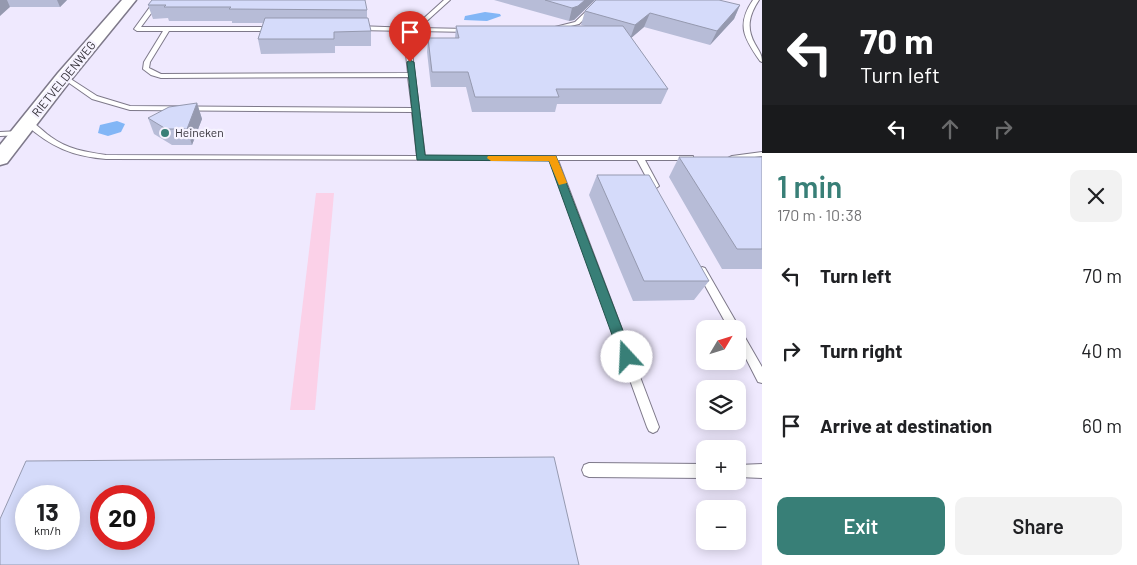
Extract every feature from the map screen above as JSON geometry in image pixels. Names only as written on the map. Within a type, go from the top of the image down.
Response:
[{"type":"street","name":"RIETVELDENWEG","points":[[0,159],[64,77],[129,0]]},
{"type":"lane","points":[[158,0],[137,29],[283,28]]},
{"type":"lane","points":[[421,158],[407,36],[447,0]]},
{"type":"lane","points":[[543,31],[577,23],[601,0]]},
{"type":"lane","points":[[756,0],[746,13],[745,26],[748,38],[762,60]]},
{"type":"lane","points":[[351,28],[412,31],[478,31]]},
{"type":"lane","points":[[167,29],[147,62],[146,69],[161,76],[412,76]]},
{"type":"lane","points":[[64,77],[85,95],[105,104],[130,108],[416,110]]},
{"type":"lane","points":[[0,134],[24,128],[69,150],[98,157],[697,158]]},
{"type":"lane","points":[[725,158],[762,154]]},
{"type":"lane","points":[[553,158],[653,427]]},
{"type":"lane","points":[[640,158],[659,192]]},
{"type":"lane","points":[[697,261],[730,320]]},
{"type":"lane","points":[[746,346],[757,362],[762,378]]},
{"type":"lane","points":[[589,470],[696,471]]},
{"type":"lane","points":[[746,471],[762,471]]},
{"type":"shaded area","name":"Heineken","points":[[0,0],[762,0],[762,565],[0,565]]},
{"type":"shaded area","points":[[316,193],[334,193],[315,410],[290,410]]},
{"type":"water","points":[[485,12],[500,14],[501,16],[487,21],[464,20],[465,16]]},
{"type":"water","points":[[117,121],[125,124],[121,132],[108,136],[98,133],[100,125]]},
{"type":"building","points":[[152,0],[365,0],[367,10],[164,7],[166,5],[148,5]]},
{"type":"building","points":[[545,0],[585,0],[572,8]]},
{"type":"building","points":[[596,0],[719,0],[740,5],[717,31],[650,13],[635,25],[585,11]]},
{"type":"building","points":[[265,18],[368,18],[371,31],[334,32],[334,39],[258,39]]},
{"type":"building","points":[[456,26],[623,26],[668,89],[556,89],[559,97],[475,97],[468,72],[432,72],[428,38],[459,38]]},
{"type":"building","points":[[197,103],[187,129],[166,129],[148,118],[169,107]]},
{"type":"building","points":[[679,157],[762,157],[762,249],[737,249]]},
{"type":"building","points":[[597,175],[649,175],[709,281],[644,281]]},
{"type":"building","points":[[554,457],[579,565],[0,565],[0,519],[15,486],[15,550],[80,550],[80,485],[15,485],[26,461]]},
{"type":"slow traffic","points":[[491,158],[553,158],[562,183]]},
{"type":"place","name":"Heineken","points":[[165,133]]},
{"type":"route","points":[[410,62],[421,158],[553,158],[627,357]]}]
